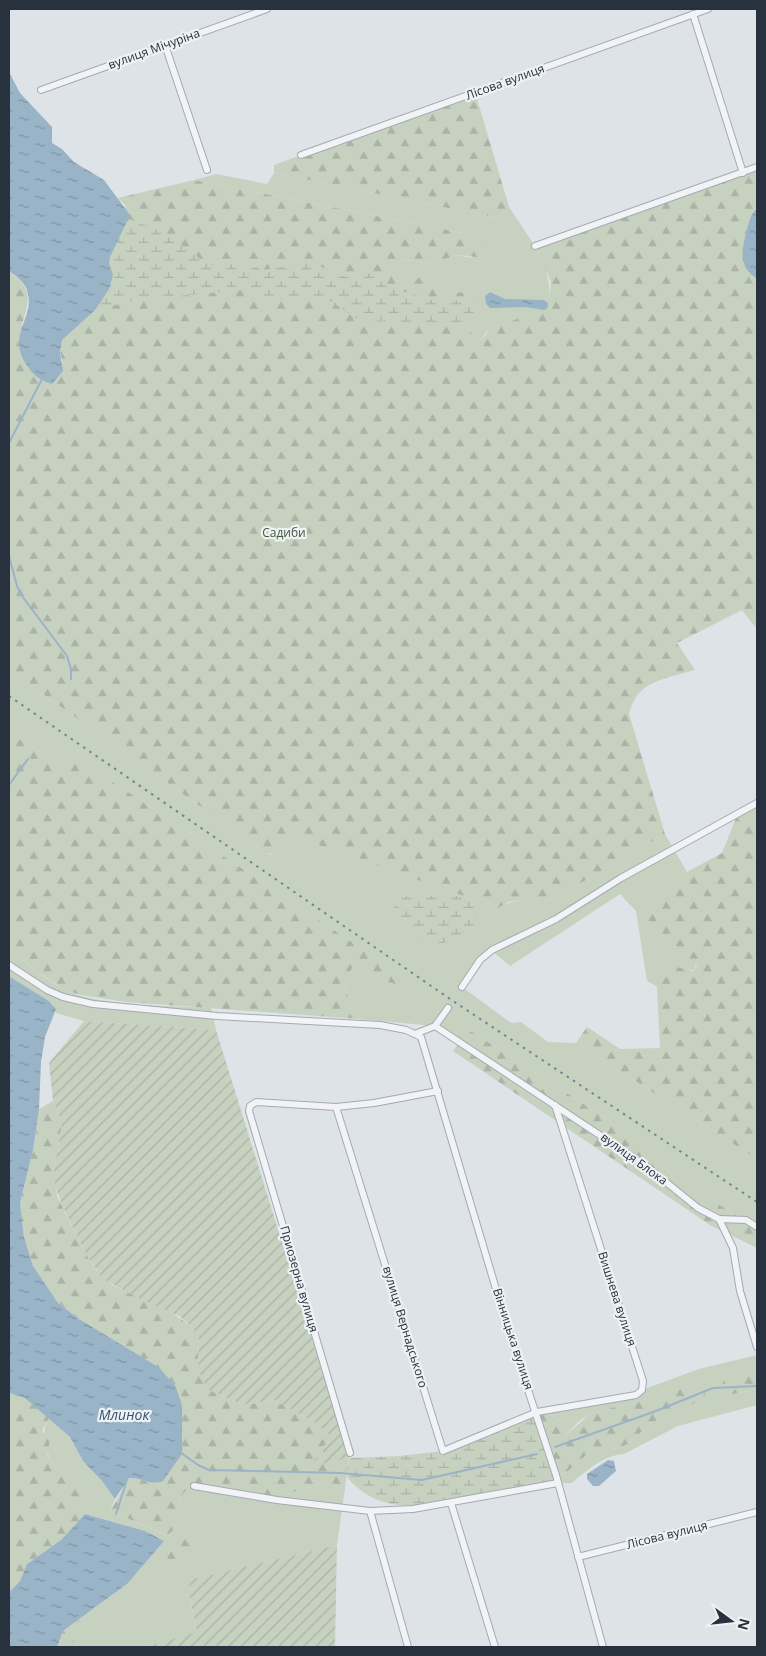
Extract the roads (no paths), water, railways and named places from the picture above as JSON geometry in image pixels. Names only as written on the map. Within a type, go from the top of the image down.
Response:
[{"type":"street","name":"вулиця Мічуріна","points":[[40,90],[267,9]]},
{"type":"street","points":[[680,9],[683,18]]},
{"type":"street","name":"Лісова вулиця","points":[[302,155],[708,9]]},
{"type":"street","points":[[694,14],[742,173]]},
{"type":"street","points":[[165,45],[207,170]]},
{"type":"street","points":[[535,246],[757,167]]},
{"type":"street","points":[[462,987],[480,960],[492,950],[556,919],[621,878],[757,803]]},
{"type":"street","points":[[9,964],[47,990],[88,1004],[217,1016],[380,1025],[416,1034],[435,1026],[448,1008]]},
{"type":"street","name":"вулиця Блока","points":[[435,1026],[645,1164],[698,1208],[719,1219]]},
{"type":"street","name":"Вінницька вулиця","points":[[416,1034],[424,1042],[507,1326],[537,1412],[603,1647]]},
{"type":"street","points":[[336,1107],[374,1103],[438,1091]]},
{"type":"street","name":"Приозерна вулиця","points":[[336,1107],[256,1102],[250,1106],[249,1111],[350,1453]]},
{"type":"street","name":"Вишнева вулиця","points":[[537,1412],[636,1394],[642,1390],[643,1381],[555,1105]]},
{"type":"street","name":"вулиця Вернадського","points":[[336,1107],[443,1451],[537,1412]]},
{"type":"street","points":[[757,1227],[746,1220],[719,1219],[734,1248],[740,1291],[757,1347]]},
{"type":"street","points":[[194,1486],[277,1500],[370,1511],[413,1510],[558,1483]]},
{"type":"street","points":[[451,1503],[495,1647]]},
{"type":"street","points":[[370,1511],[408,1647]]},
{"type":"street","name":"Лісова вулиця","points":[[578,1557],[757,1512]]},
{"type":"water","points":[[9,72],[20,93],[52,127],[52,143],[62,149],[74,162],[104,180],[130,215],[110,257],[109,263],[113,275],[109,289],[95,310],[62,340],[60,352],[63,371],[52,384],[34,374],[21,354],[19,344],[29,303],[27,290],[23,283],[9,271]]},
{"type":"water","points":[[757,208],[757,279],[746,269],[743,250],[752,215]]},
{"type":"water","points":[[490,292],[505,299],[544,300],[548,303],[548,307],[545,310],[525,307],[490,308],[486,304],[485,296]]},
{"type":"water","name":"Млинок","points":[[9,976],[49,1001],[56,1009],[45,1037],[41,1062],[39,1109],[33,1150],[20,1203],[24,1237],[33,1266],[58,1303],[79,1319],[158,1367],[175,1385],[182,1405],[182,1454],[163,1481],[151,1482],[129,1478],[115,1499],[102,1481],[83,1461],[70,1437],[25,1398],[9,1393]]},
{"type":"water","points":[[608,1460],[614,1461],[616,1471],[599,1486],[593,1486],[587,1479],[587,1474]]},
{"type":"water","points":[[85,1514],[145,1531],[164,1541],[127,1584],[63,1631],[57,1647],[9,1647],[9,1592],[20,1581],[27,1564],[61,1540]]},
{"type":"waterway","points":[[9,443],[42,379]]},
{"type":"waterway","points":[[9,556],[17,586],[22,596],[67,656],[71,669],[71,679]]},
{"type":"waterway","points":[[9,785],[28,759]]},
{"type":"waterway","points":[[555,1447],[656,1411],[713,1388],[757,1386]]},
{"type":"waterway","points":[[180,1452],[198,1465],[209,1470],[340,1473],[422,1480],[537,1454]]},
{"type":"waterway","points":[[116,1514],[128,1476]]},
{"type":"railway","points":[[9,696],[453,1001],[757,1202]]},
{"type":"park label","name":"Садиби","points":[[284,533]]}]
